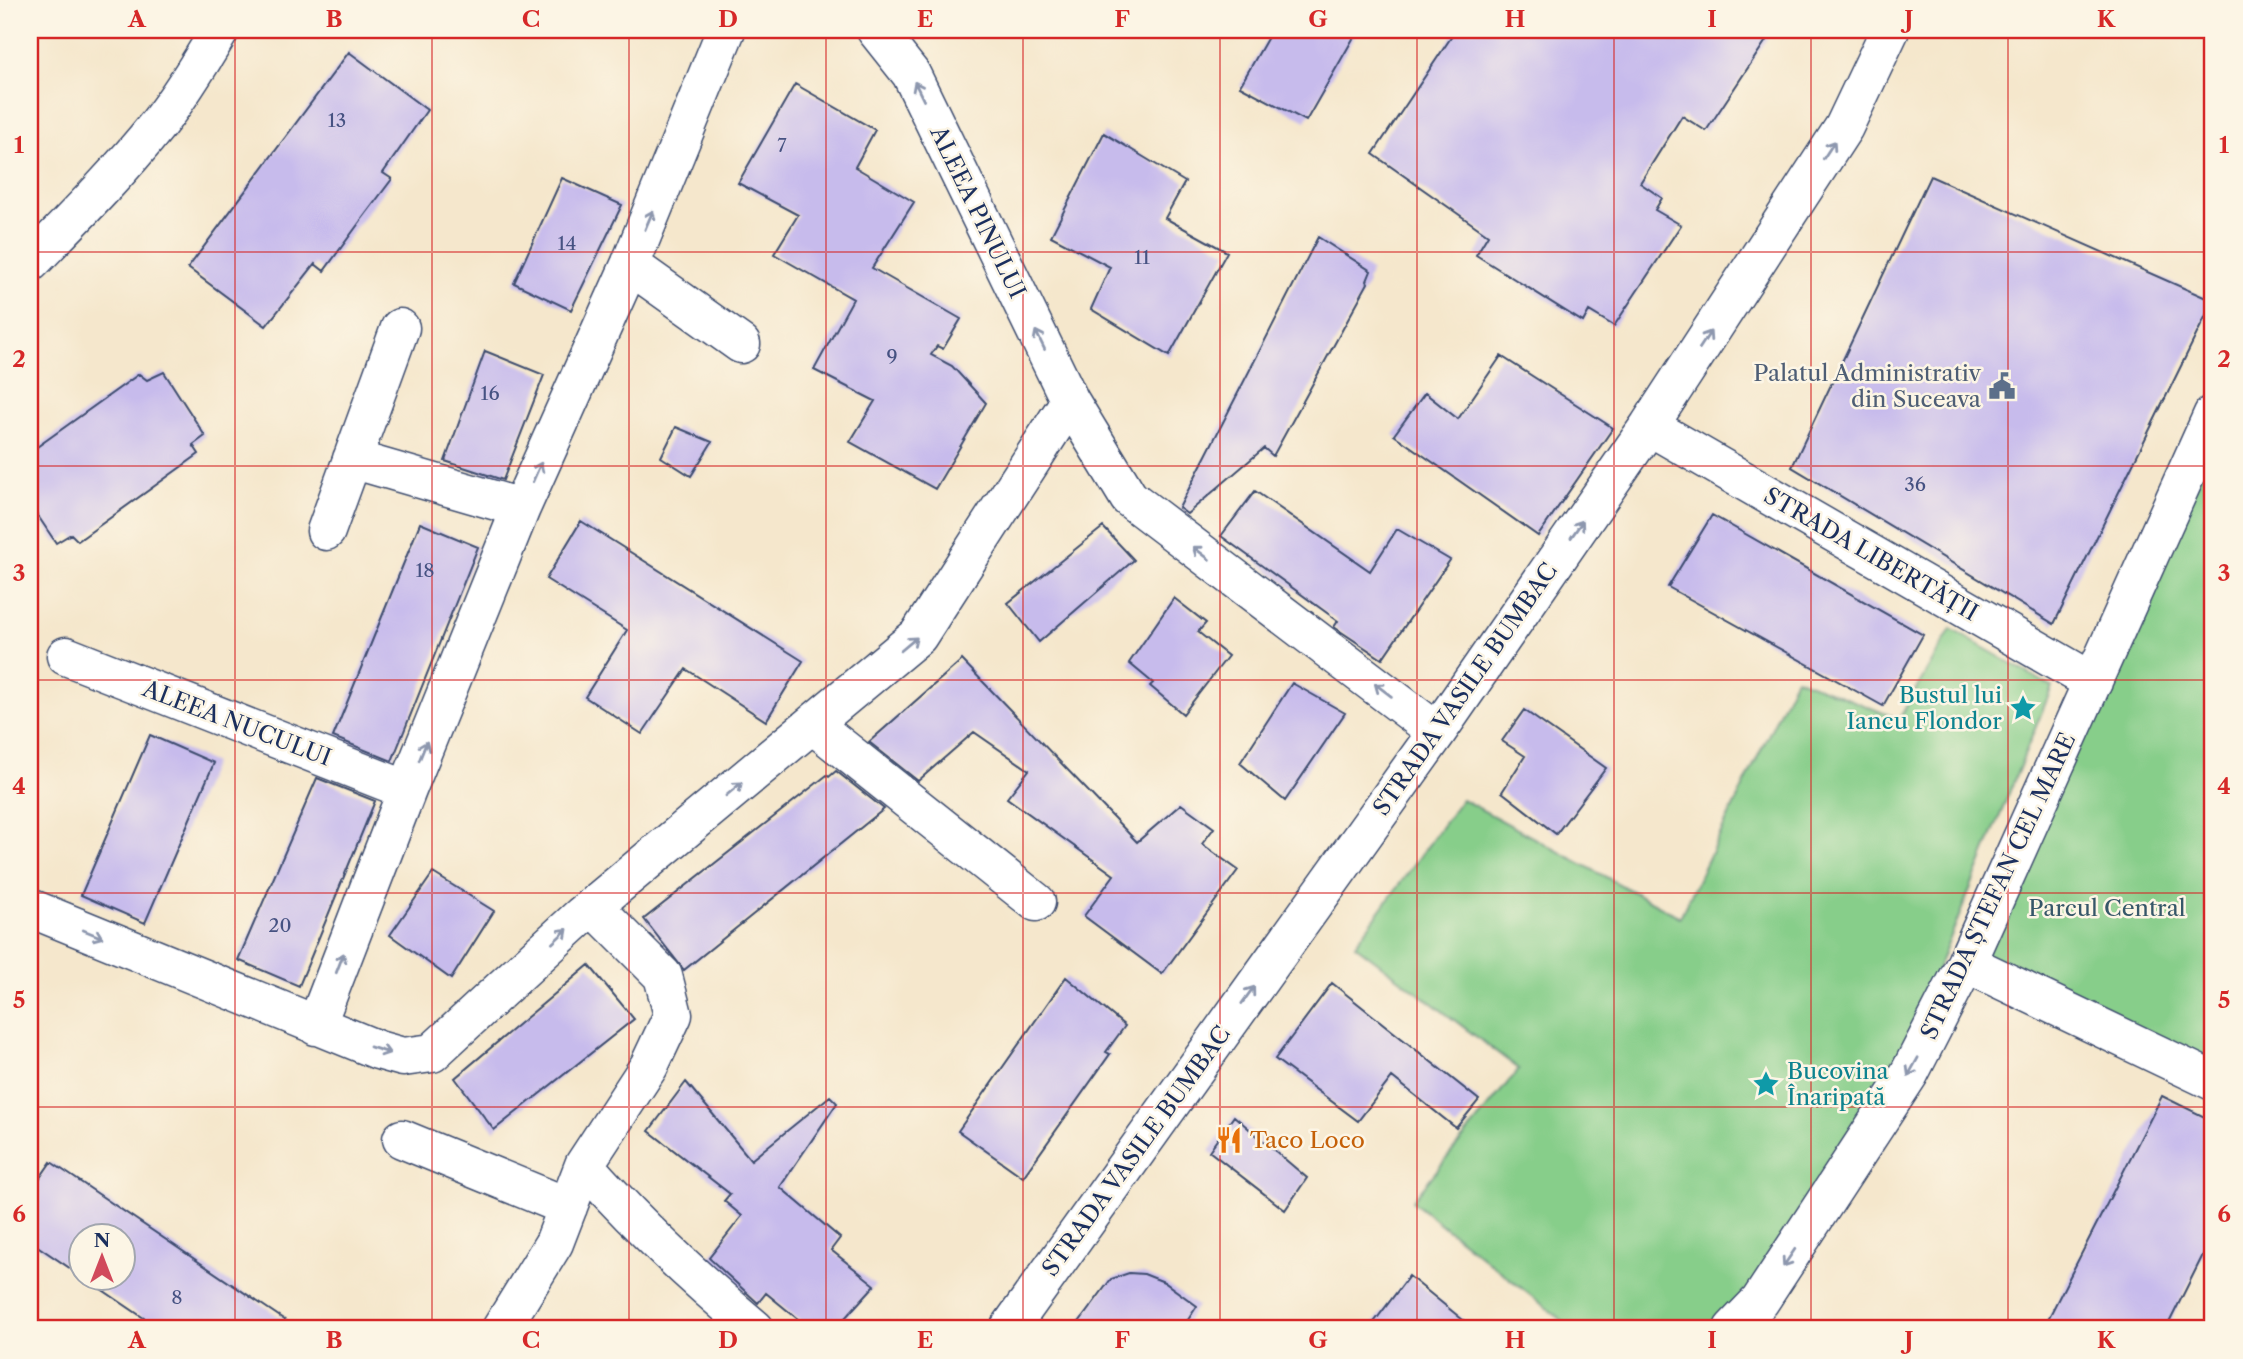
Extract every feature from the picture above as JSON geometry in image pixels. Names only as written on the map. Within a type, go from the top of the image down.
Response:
[{"type":"street","points":[[30,263],[111,179],[159,123],[199,66],[220,30]]},
{"type":"street","points":[[316,1026],[407,790],[521,508],[630,265],[726,30]]},
{"type":"street","name":"ALEEA PINULUI","points":[[876,30],[911,75],[1070,401],[1129,498],[1437,732]]},
{"type":"street","name":"STRADA VASILE BUMBAC","points":[[1009,1329],[1437,732],[1649,426],[1844,127],[1890,30]]},
{"type":"street","points":[[630,265],[741,344]]},
{"type":"street","points":[[326,531],[400,328]]},
{"type":"street","points":[[30,908],[378,1050],[403,1057],[432,1054],[593,906],[918,636],[1070,401]]},
{"type":"street","name":"STRADA ȘTEFAN CEL MARE","points":[[1733,1329],[1760,1301],[1909,1074],[1966,963],[2213,414]]},
{"type":"street","name":"STRADA LIBERTĂȚII","points":[[1649,426],[2093,682]]},
{"type":"street","points":[[352,459],[521,508]]},
{"type":"street","name":"ALEEA NUCULUI","points":[[66,656],[407,790]]},
{"type":"street","points":[[812,724],[1036,902]]},
{"type":"street","points":[[501,1329],[554,1242],[584,1166],[649,1066],[673,1015],[663,976],[593,906]]},
{"type":"street","points":[[1966,963],[2213,1081]]},
{"type":"street","points":[[402,1139],[568,1207]]},
{"type":"street","points":[[584,1166],[624,1210],[690,1274],[755,1329]]},
{"type":"green space","name":"Parcul Central","points":[[2213,396],[2213,1082],[1966,963]]},
{"type":"green space","points":[[1951,629],[2052,687],[1872,1131],[1760,1301],[1712,1329],[1573,1329],[1412,1201],[1519,1069],[1355,945],[1462,799],[1680,917],[1796,678],[1899,719]]},
{"type":"building","points":[[1272,30],[1358,30],[1306,121],[1240,86]]},
{"type":"building","points":[[1456,30],[1773,30],[1706,131],[1682,116],[1640,183],[1662,198],[1655,210],[1681,225],[1614,326],[1589,311],[1583,322],[1476,255],[1488,235],[1373,154]]},
{"type":"building","points":[[349,52],[427,110],[383,173],[392,179],[324,271],[315,264],[266,326],[188,268]]},
{"type":"building","points":[[795,84],[875,130],[855,167],[914,202],[872,268],[961,319],[943,349],[937,346],[931,355],[952,366],[986,403],[935,489],[850,442],[875,401],[814,370],[853,299],[774,254],[798,215],[738,183]]},
{"type":"building","points":[[1104,133],[1185,182],[1165,218],[1227,252],[1169,356],[1091,309],[1110,267],[1051,236]]},
{"type":"building","name":"Palatul Administrativ din Suceava","points":[[1930,176],[2213,301],[2054,624],[1792,467]]},
{"type":"building","points":[[562,178],[622,205],[571,310],[514,283]]},
{"type":"building","points":[[1318,237],[1371,271],[1368,283],[1273,456],[1264,448],[1187,514],[1179,508]]},
{"type":"building","points":[[485,351],[544,375],[503,480],[445,461]]},
{"type":"building","points":[[1501,356],[1613,428],[1538,536],[1394,435],[1425,393],[1458,419]]},
{"type":"building","points":[[164,372],[205,436],[193,445],[199,454],[78,541],[71,534],[56,543],[30,504],[30,452],[139,374],[147,380]]},
{"type":"building","points":[[676,427],[712,442],[691,476],[661,457]]},
{"type":"building","points":[[1255,491],[1370,571],[1397,529],[1450,560],[1382,659],[1334,627],[1338,621],[1221,536]]},
{"type":"building","points":[[1712,515],[1923,635],[1883,706],[1668,587]]},
{"type":"building","points":[[581,521],[803,661],[766,721],[686,669],[642,734],[585,697],[627,630],[546,579]]},
{"type":"building","points":[[420,523],[478,547],[392,761],[333,737]]},
{"type":"building","points":[[1103,527],[1134,560],[1039,642],[1008,603]]},
{"type":"building","points":[[1174,598],[1206,623],[1198,632],[1228,656],[1183,714],[1150,686],[1153,683],[1129,663]]},
{"type":"building","points":[[962,660],[1137,842],[1181,804],[1214,828],[1202,844],[1238,870],[1162,974],[1084,916],[1114,875],[1007,798],[1029,770],[974,732],[918,781],[869,742]]},
{"type":"building","points":[[1292,683],[1345,713],[1285,801],[1240,763]]},
{"type":"building","points":[[1524,710],[1606,768],[1556,834],[1502,792],[1525,756],[1502,741]]},
{"type":"building","points":[[150,735],[214,763],[145,923],[81,895]]},
{"type":"building","points":[[836,771],[884,809],[684,970],[644,919],[827,775],[829,777]]},
{"type":"building","points":[[317,778],[375,801],[299,986],[238,960]]},
{"type":"building","points":[[433,873],[494,911],[451,979],[390,935]]},
{"type":"building","points":[[589,965],[634,1019],[494,1130],[455,1078]]},
{"type":"building","points":[[1066,977],[1125,1026],[1106,1052],[1110,1054],[1023,1177],[958,1131]]},
{"type":"building","points":[[1332,983],[1479,1100],[1456,1128],[1392,1077],[1358,1121],[1275,1059]]},
{"type":"building","points":[[686,1082],[751,1160],[830,1096],[837,1103],[780,1187],[840,1238],[831,1250],[875,1285],[835,1329],[810,1329],[766,1293],[758,1303],[709,1258],[742,1216],[724,1201],[730,1194],[649,1131]]},
{"type":"building","points":[[2162,1096],[2213,1121],[2213,1235],[2166,1329],[2043,1329]]},
{"type":"building","points":[[1234,1116],[1307,1178],[1285,1210],[1209,1151]]},
{"type":"building","points":[[51,1162],[298,1329],[160,1329],[106,1292],[136,1292],[136,1222],[66,1222],[66,1265],[30,1241],[30,1192]]},
{"type":"building","points":[[1129,1273],[1144,1274],[1164,1282],[1197,1306],[1182,1329],[1074,1329],[1111,1279]]},
{"type":"building","points":[[1409,1276],[1474,1329],[1369,1329]]},
{"type":"place","name":"Palatul Administrativ din Suceava","points":[[2002,386]]},
{"type":"place","name":"Bustul lui Iancu Flondor","points":[[2023,708]]},
{"type":"place","name":"Bucovina Înaripată","points":[[1766,1084]]},
{"type":"place","name":"Taco Loco","points":[[1229,1140]]}]
